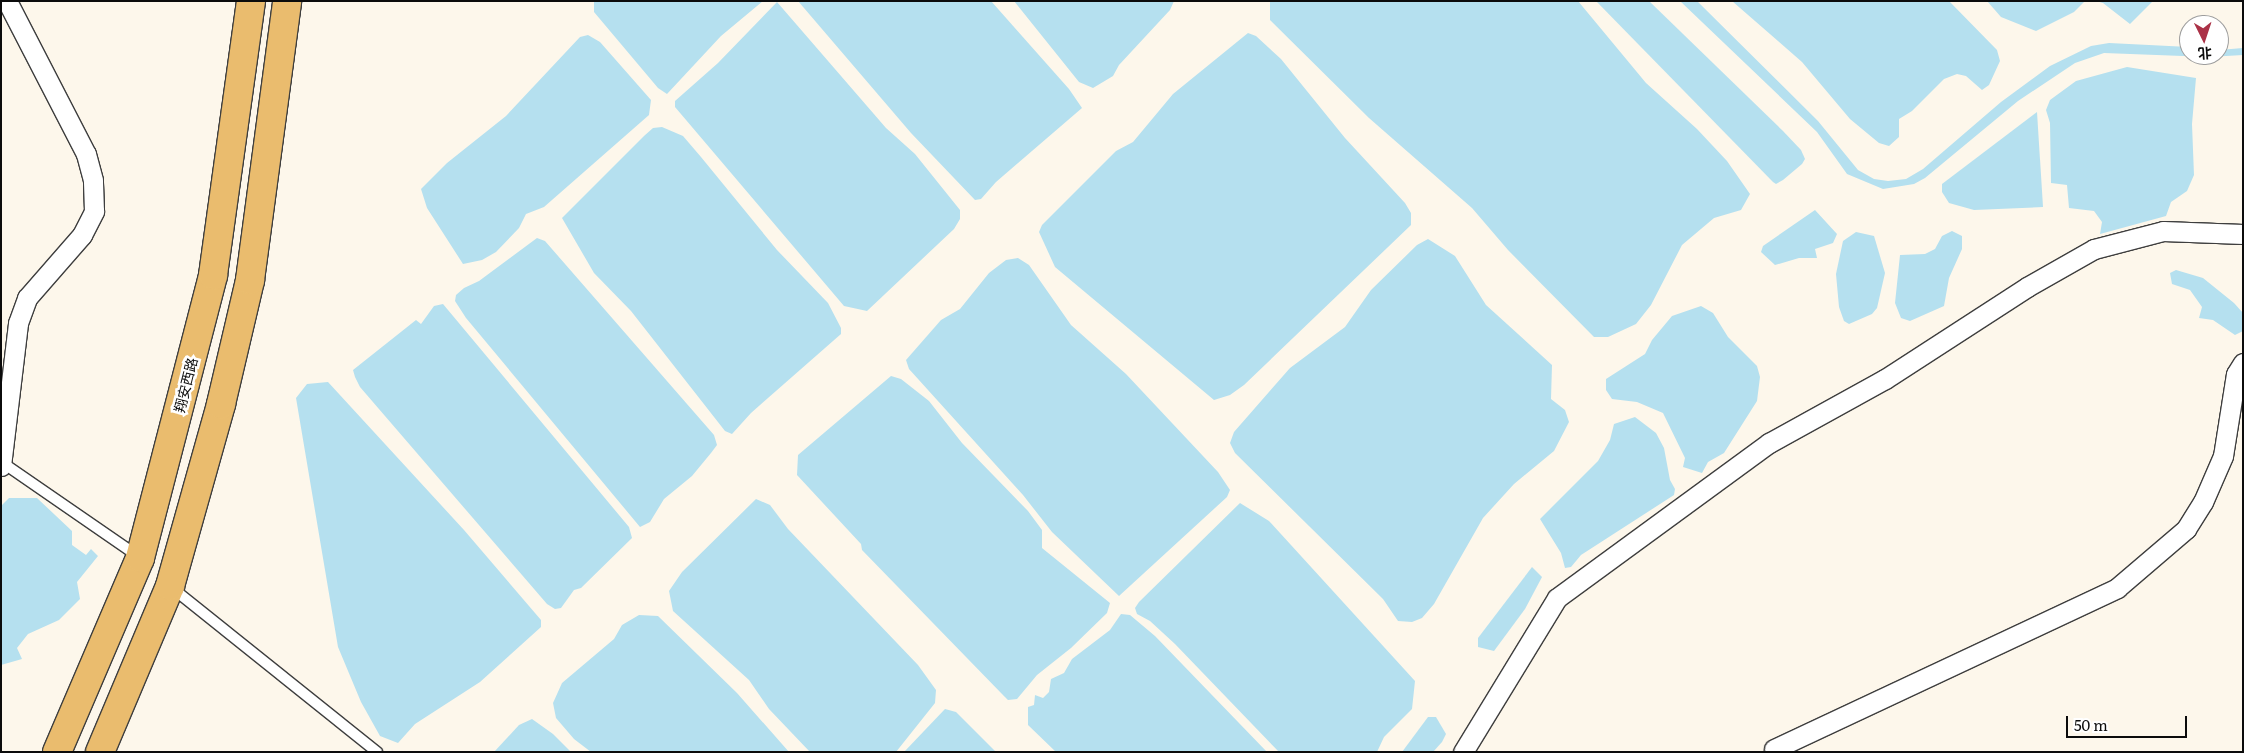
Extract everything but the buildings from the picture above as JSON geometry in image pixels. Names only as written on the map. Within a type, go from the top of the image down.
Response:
[{"type":"main road","name":"翔安西路","points":[[57,752],[140,558],[213,275],[251,1]]},
{"type":"main road","points":[[100,752],[170,586],[221,404],[250,280],[287,1]]},
{"type":"main road","points":[[213,275],[229,257],[244,261],[250,280]]},
{"type":"street","points":[[2,465],[18,323],[27,298],[82,235],[94,211],[93,180],[86,154],[7,1]]},
{"type":"street","points":[[1463,752],[1557,598],[1769,443],[1885,379],[2027,287],[2094,249],[2163,231],[2243,234]]},
{"type":"street","points":[[1774,749],[2117,588],[2186,529],[2203,502],[2223,456],[2236,374],[2243,363]]},
{"type":"lane","points":[[2,465],[140,558]]},
{"type":"lane","points":[[170,586],[377,752]]},
{"type":"water","points":[[594,1],[763,1],[721,36],[667,94],[658,88],[594,12]]},
{"type":"water","points":[[798,1],[991,1],[1069,89],[1082,108],[996,182],[981,199],[975,200],[911,133]]},
{"type":"water","points":[[1014,1],[1174,1],[1170,10],[1119,65],[1113,76],[1093,88],[1079,82]]},
{"type":"water","points":[[1270,1],[1578,1],[1646,83],[1697,129],[1727,161],[1750,194],[1741,210],[1714,218],[1682,245],[1651,305],[1636,324],[1608,337],[1594,337],[1508,250],[1472,208],[1369,118],[1270,20]]},
{"type":"water","points":[[1596,1],[1649,1],[1801,150],[1805,159],[1802,164],[1783,180],[1776,184],[1773,182]]},
{"type":"water","points":[[1680,1],[1697,1],[1818,121],[1858,170],[1874,179],[1888,181],[1906,179],[1923,169],[2001,102],[2050,66],[2091,46],[2109,43],[2179,46],[2179,56],[2104,53],[2075,63],[2018,101],[1925,178],[1914,184],[1883,189],[1847,174],[1817,132]]},
{"type":"water","points":[[1732,1],[1949,1],[1997,50],[2000,61],[1989,85],[1982,90],[1966,76],[1957,74],[1944,79],[1912,111],[1899,119],[1899,137],[1889,146],[1879,143],[1850,119],[1802,62]]},
{"type":"water","points":[[1987,1],[2085,1],[2074,12],[2036,31],[2001,17]]},
{"type":"water","points":[[2096,1],[2153,1],[2130,24],[2103,3]]},
{"type":"water","points":[[777,2],[886,128],[915,154],[960,210],[960,219],[954,229],[867,311],[844,306],[675,107],[675,101],[718,63]]},
{"type":"water","points":[[1248,33],[1256,36],[1281,59],[1345,138],[1405,203],[1411,213],[1411,225],[1244,385],[1230,395],[1214,400],[1055,267],[1039,232],[1042,225],[1116,151],[1133,142],[1173,94]]},
{"type":"water","points":[[588,35],[600,42],[651,100],[649,115],[544,207],[526,214],[519,228],[496,252],[482,260],[463,264],[427,208],[421,189],[447,163],[506,116],[580,37]]},
{"type":"water","points":[[2243,48],[2243,55],[2229,56],[2229,49]]},
{"type":"water","points":[[2127,67],[2196,78],[2192,124],[2194,175],[2187,191],[2171,202],[2166,216],[2100,234],[2102,222],[2094,211],[2069,208],[2067,185],[2051,183],[2050,123],[2046,110],[2050,100],[2076,81]]},
{"type":"water","points":[[2037,112],[2043,207],[1974,210],[1949,203],[1942,192],[1942,184]]},
{"type":"water","points":[[662,127],[683,136],[777,250],[828,303],[841,328],[841,334],[751,413],[732,434],[725,431],[631,311],[594,273],[562,218],[644,136],[653,128]]},
{"type":"water","points":[[1815,210],[1837,234],[1833,243],[1815,249],[1817,258],[1799,258],[1775,265],[1761,252],[1763,246]]},
{"type":"water","points":[[1952,231],[1962,236],[1962,249],[1949,278],[1944,306],[1910,321],[1901,318],[1895,303],[1900,255],[1925,254],[1935,249],[1942,236]]},
{"type":"water","points":[[1856,232],[1874,236],[1885,273],[1877,308],[1872,314],[1849,324],[1844,321],[1839,307],[1836,274],[1843,241]]},
{"type":"water","points":[[537,238],[545,241],[714,435],[717,445],[711,453],[692,476],[664,499],[650,522],[640,527],[466,318],[455,301],[456,295],[464,288],[479,281]]},
{"type":"water","points":[[1428,239],[1455,256],[1486,305],[1552,365],[1551,399],[1565,410],[1569,422],[1554,451],[1514,484],[1483,518],[1434,604],[1422,618],[1412,622],[1398,621],[1383,599],[1235,453],[1230,443],[1234,432],[1290,368],[1345,327],[1371,290],[1417,245]]},
{"type":"water","points":[[1018,258],[1029,265],[1071,325],[1126,374],[1218,472],[1230,490],[1227,497],[1119,596],[1052,532],[1023,495],[909,369],[906,360],[941,320],[960,309],[989,273],[1006,260]]},
{"type":"water","points":[[2176,270],[2203,278],[2234,303],[2243,313],[2243,331],[2235,335],[2213,320],[2199,318],[2202,307],[2190,290],[2172,284],[2170,273]]},
{"type":"water","points":[[443,304],[629,527],[632,538],[581,588],[574,590],[561,608],[555,609],[547,604],[360,387],[355,377],[353,370],[416,320],[421,324],[434,306]]},
{"type":"water","points":[[1701,306],[1713,313],[1728,337],[1757,366],[1760,377],[1757,401],[1724,453],[1708,462],[1702,473],[1683,467],[1685,458],[1663,413],[1637,402],[1612,399],[1606,390],[1606,379],[1645,354],[1652,340],[1672,316]]},
{"type":"water","points":[[891,376],[901,379],[929,401],[962,443],[1028,511],[1042,530],[1042,548],[1110,603],[1107,613],[1071,648],[1037,675],[1017,699],[1008,700],[1002,694],[862,550],[861,544],[797,475],[798,455]]},
{"type":"water","points":[[328,382],[464,530],[541,620],[541,627],[480,682],[415,724],[398,743],[380,736],[361,702],[338,647],[296,398],[307,384]]},
{"type":"water","points":[[1635,417],[1656,433],[1664,448],[1670,480],[1675,489],[1674,495],[1581,555],[1571,567],[1565,568],[1561,553],[1540,519],[1598,461],[1610,440],[1614,424]]},
{"type":"water","points":[[9,498],[37,498],[72,531],[72,545],[86,555],[91,549],[98,556],[77,582],[80,599],[59,620],[28,634],[17,648],[22,659],[1,665],[1,506]]},
{"type":"water","points":[[756,499],[770,505],[788,529],[918,665],[936,690],[935,703],[896,752],[810,752],[769,709],[749,680],[673,611],[669,591],[682,572]]},
{"type":"water","points":[[1240,503],[1269,521],[1415,681],[1412,709],[1384,737],[1377,752],[1279,752],[1175,644],[1150,621],[1137,614],[1135,608],[1139,602]]},
{"type":"water","points":[[1532,567],[1542,577],[1525,609],[1494,651],[1478,647],[1478,638]]},
{"type":"water","points":[[1121,614],[1130,615],[1155,636],[1267,752],[1056,752],[1028,725],[1028,707],[1034,705],[1035,695],[1043,698],[1049,692],[1051,679],[1064,673],[1072,659],[1110,630]]},
{"type":"water","points":[[639,615],[658,616],[737,693],[789,752],[591,752],[574,739],[556,718],[553,703],[562,683],[614,639],[622,625]]},
{"type":"water","points":[[945,709],[956,712],[996,752],[904,752]]},
{"type":"water","points":[[1428,717],[1436,717],[1446,734],[1442,742],[1433,752],[1402,752]]},
{"type":"water","points":[[532,719],[553,734],[571,752],[494,752],[519,725]]}]
